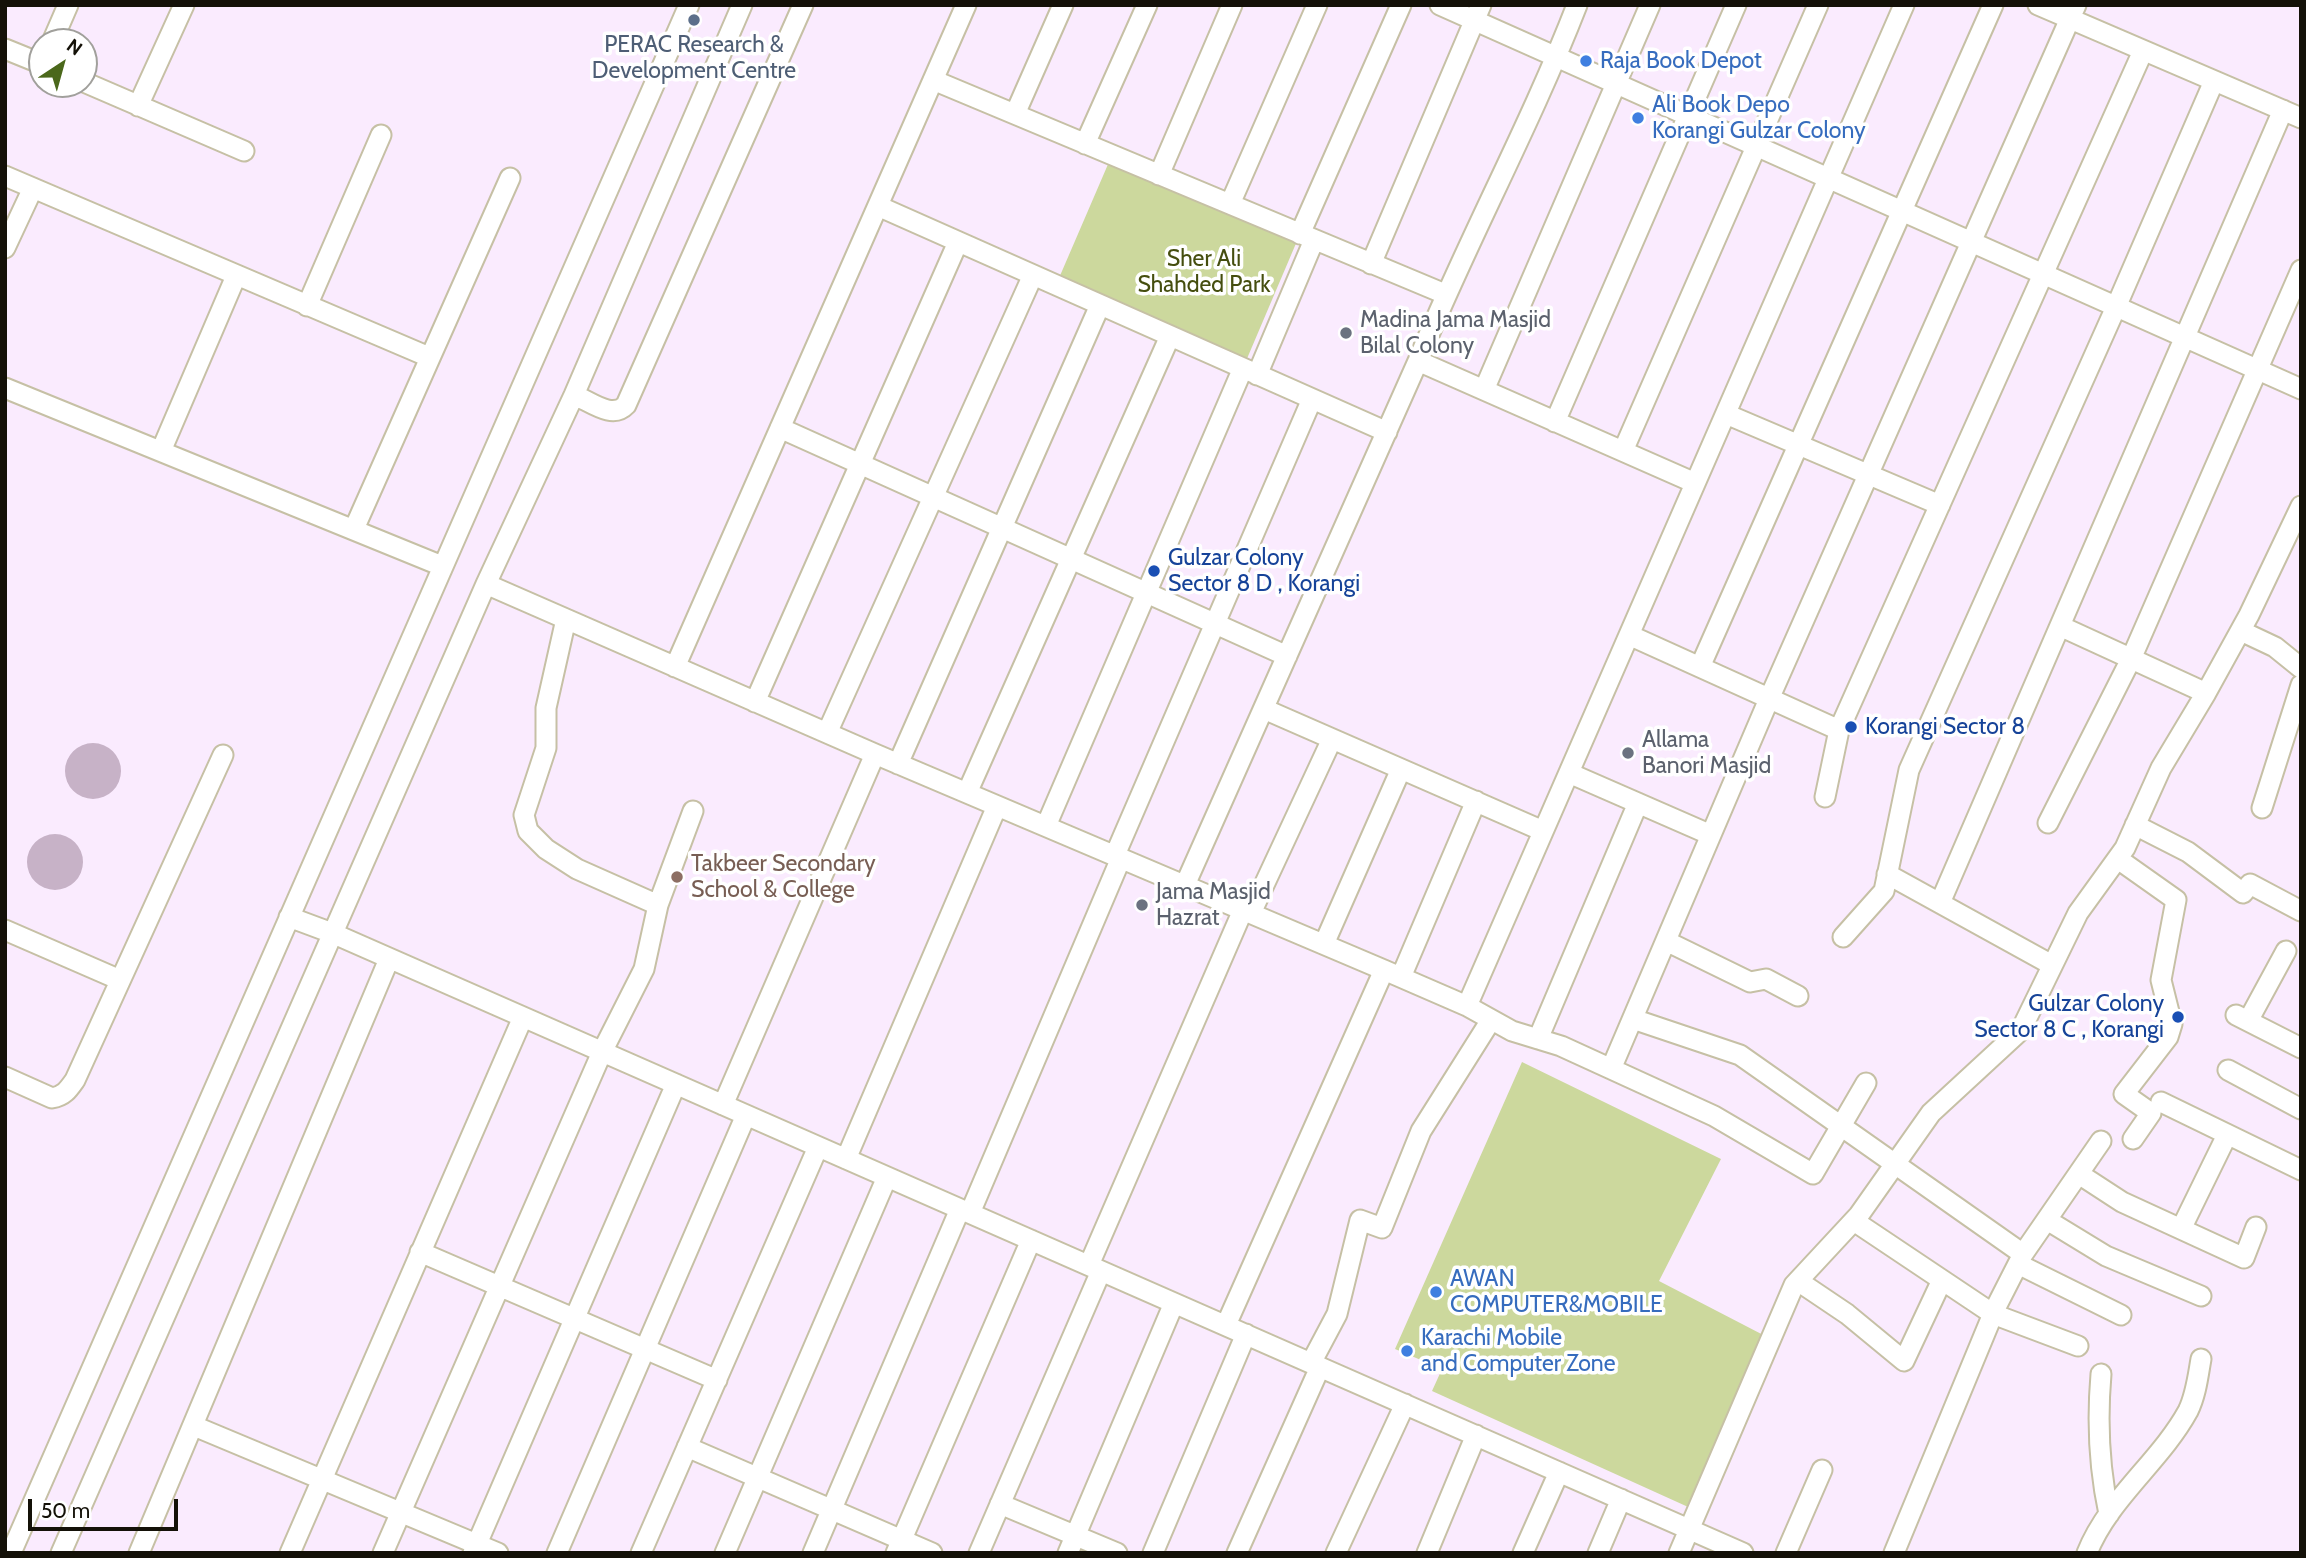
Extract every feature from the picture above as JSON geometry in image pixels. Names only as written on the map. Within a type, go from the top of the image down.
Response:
[{"type":"street","points":[[58,28],[68,5]]},
{"type":"street","points":[[138,106],[184,5]]},
{"type":"street","points":[[11,1553],[689,5]]},
{"type":"street","points":[[61,1553],[486,584],[580,397],[742,5]]},
{"type":"street","points":[[580,397],[612,412],[621,411],[626,405],[803,5]]},
{"type":"street","points":[[675,667],[966,5]]},
{"type":"street","points":[[1015,114],[1063,5]]},
{"type":"street","points":[[1085,144],[1147,5]]},
{"type":"street","points":[[1159,175],[1232,5]]},
{"type":"street","points":[[1230,204],[1317,5]]},
{"type":"street","points":[[1046,826],[1146,593],[1250,371],[1401,5]]},
{"type":"street","points":[[1440,5],[1478,13],[1556,59],[2301,389]]},
{"type":"street","points":[[1185,885],[1387,432],[1445,294],[1556,59],[1577,5]]},
{"type":"street","points":[[1484,390],[1650,5]]},
{"type":"street","points":[[1555,422],[1736,5]]},
{"type":"street","points":[[1623,451],[1754,146],[1818,5]]},
{"type":"street","points":[[1467,1006],[1904,5]]},
{"type":"street","points":[[1700,667],[1993,5]]},
{"type":"street","points":[[1940,903],[2185,337],[2292,114],[2143,51],[2073,12],[2038,5]]},
{"type":"street","points":[[1612,1069],[1769,699],[2073,12]]},
{"type":"street","points":[[1371,264],[1478,13]]},
{"type":"street","points":[[5,49],[28,58]]},
{"type":"street","points":[[1825,797],[1839,730],[2143,51]]},
{"type":"street","points":[[933,80],[1445,294]]},
{"type":"street","points":[[1843,937],[1884,891],[1909,770],[2116,307],[2214,80]]},
{"type":"street","points":[[98,88],[244,151]]},
{"type":"street","points":[[307,306],[381,135]]},
{"type":"street","points":[[5,176],[429,357]]},
{"type":"street","points":[[354,529],[510,178]]},
{"type":"street","points":[[5,248],[33,188]]},
{"type":"street","points":[[878,206],[1387,432]]},
{"type":"street","points":[[755,702],[958,242]]},
{"type":"street","points":[[2048,823],[2131,659],[2301,270]]},
{"type":"street","points":[[161,451],[236,275]]},
{"type":"street","points":[[827,733],[1033,275]]},
{"type":"street","points":[[898,764],[1100,305]]},
{"type":"street","points":[[967,793],[1170,336]]},
{"type":"street","points":[[1418,361],[1695,483]]},
{"type":"street","points":[[5,388],[442,566]]},
{"type":"street","points":[[813,1553],[965,1211],[1312,399]]},
{"type":"street","points":[[1726,414],[1940,505]]},
{"type":"street","points":[[780,428],[1287,656]]},
{"type":"street","points":[[1679,1553],[1798,1281],[1854,1221],[1931,1113],[2021,1030],[2078,913],[2125,848],[2161,768],[2241,631],[2301,506]]},
{"type":"street","points":[[486,584],[898,764],[1467,1006],[1512,1031],[1561,1046],[1714,1116],[1813,1174],[1866,1083]]},
{"type":"street","points":[[566,619],[546,708],[546,748],[524,815],[528,831],[546,849],[577,869],[658,905]]},
{"type":"street","points":[[2060,626],[2206,693]]},
{"type":"street","points":[[2241,631],[2275,647],[2301,668]]},
{"type":"street","points":[[1629,635],[1839,730]]},
{"type":"street","points":[[2262,808],[2301,685]]},
{"type":"street","points":[[1264,709],[1544,831]]},
{"type":"street","points":[[979,1553],[1095,1268],[1247,911],[1332,739]]},
{"type":"street","points":[[723,1105],[875,754]]},
{"type":"street","points":[[5,1077],[52,1098],[60,1097],[67,1091],[223,755]]},
{"type":"street","points":[[1324,944],[1401,769]]},
{"type":"street","points":[[1569,773],[1711,835]]},
{"type":"street","points":[[1226,1325],[1476,802]]},
{"type":"street","points":[[1538,1039],[1638,803]]},
{"type":"street","points":[[846,1159],[997,806]]},
{"type":"street","points":[[383,1553],[602,1052],[644,969],[658,905],[693,811]]},
{"type":"street","points":[[2136,825],[2188,852],[2244,893],[2250,884],[2301,911]]},
{"type":"street","points":[[2118,859],[2176,900],[2161,980],[2172,1024],[2168,1037],[2124,1094],[2151,1114],[2133,1139]]},
{"type":"street","points":[[1887,874],[2052,965]]},
{"type":"street","points":[[289,917],[332,933],[1743,1553]]},
{"type":"street","points":[[5,930],[120,980]]},
{"type":"street","points":[[1666,941],[1750,982],[1766,979],[1798,996]]},
{"type":"street","points":[[2286,951],[2242,1018],[2301,1048]]},
{"type":"street","points":[[139,1553],[389,958]]},
{"type":"street","points":[[290,1553],[523,1017]]},
{"type":"street","points":[[1633,1019],[1740,1055],[1895,1164],[2021,1259],[2121,1315]]},
{"type":"street","points":[[1237,1553],[1337,1314],[1360,1220],[1382,1228],[1421,1131],[1492,1020]]},
{"type":"street","points":[[2228,1070],[2301,1108]]},
{"type":"street","points":[[475,1548],[676,1084]]},
{"type":"street","points":[[2161,1102],[2301,1170]]},
{"type":"street","points":[[557,1553],[746,1115]]},
{"type":"street","points":[[2181,1229],[2227,1135]]},
{"type":"street","points":[[1894,1553],[1993,1314],[2021,1259],[2101,1141]]},
{"type":"street","points":[[641,1553],[818,1147]]},
{"type":"street","points":[[2079,1174],[2122,1202],[2244,1258],[2256,1227]]},
{"type":"street","points":[[725,1553],[887,1177]]},
{"type":"street","points":[[2047,1220],[2106,1256],[2202,1296]]},
{"type":"street","points":[[1854,1221],[1993,1314],[2078,1346]]},
{"type":"street","points":[[899,1546],[1031,1240]]},
{"type":"street","points":[[420,1252],[717,1380]]},
{"type":"street","points":[[1798,1281],[1847,1314],[1904,1361],[1942,1280]]},
{"type":"street","points":[[1072,1544],[1174,1303]]},
{"type":"street","points":[[1153,1553],[1246,1334]]},
{"type":"street","points":[[2087,1553],[2101,1525],[2177,1429],[2189,1409],[2202,1359]]},
{"type":"street","points":[[2101,1374],[2100,1462],[2109,1514]]},
{"type":"street","points":[[1336,1553],[1405,1404]]},
{"type":"street","points":[[194,1426],[400,1512],[475,1548],[498,1553]]},
{"type":"street","points":[[1427,1553],[1476,1435]]},
{"type":"street","points":[[687,1447],[831,1509],[899,1546],[932,1553]]},
{"type":"street","points":[[1786,1553],[1822,1470]]},
{"type":"street","points":[[1523,1553],[1559,1472]]},
{"type":"street","points":[[1598,1553],[1621,1499]]},
{"type":"street","points":[[1000,1504],[1072,1544],[1117,1553]]},
{"type":"shaded area","points":[[5,5],[2301,5],[2301,1553],[5,1553]]},
{"type":"green space","name":"Sher Ali Shahded Park","points":[[1112,155],[1300,234],[1243,368],[1056,285]]},
{"type":"green space","points":[[1522,1062],[1721,1159],[1659,1281],[1771,1339],[1697,1511],[1432,1391],[1442,1369],[1395,1349]]},
{"type":"building","points":[[93,743],[108,748],[116,756],[121,771],[116,786],[108,794],[93,799],[78,794],[70,786],[65,771],[70,756],[78,748]]},
{"type":"building","points":[[55,834],[70,839],[78,847],[83,862],[78,877],[70,885],[55,890],[40,885],[32,877],[27,862],[32,847],[40,839]]},
{"type":"place","name":"PERAC Research & Development Centre","points":[[694,20]]},
{"type":"place","name":"Raja Book Depot","points":[[1586,61]]},
{"type":"place","name":"Ali Book Depo Korangi Gulzar Colony","points":[[1638,118]]},
{"type":"place","name":"Madina Jama Masjid Bilal Colony","points":[[1346,333]]},
{"type":"place","name":"Gulzar Colony Sector 8 D , Korangi","points":[[1154,571]]},
{"type":"place","name":"Korangi Sector 8","points":[[1851,727]]},
{"type":"place","name":"Allama Banori Masjid","points":[[1628,753]]},
{"type":"place","name":"Takbeer Secondary School & College","points":[[677,877]]},
{"type":"place","name":"Jama Masjid Hazrat","points":[[1142,905]]},
{"type":"place","name":"Gulzar Colony Sector 8 C , Korangi","points":[[2178,1017]]},
{"type":"place","name":"AWAN COMPUTER&MOBILE","points":[[1436,1292]]},
{"type":"place","name":"Karachi Mobile and Computer Zone","points":[[1407,1351]]}]
